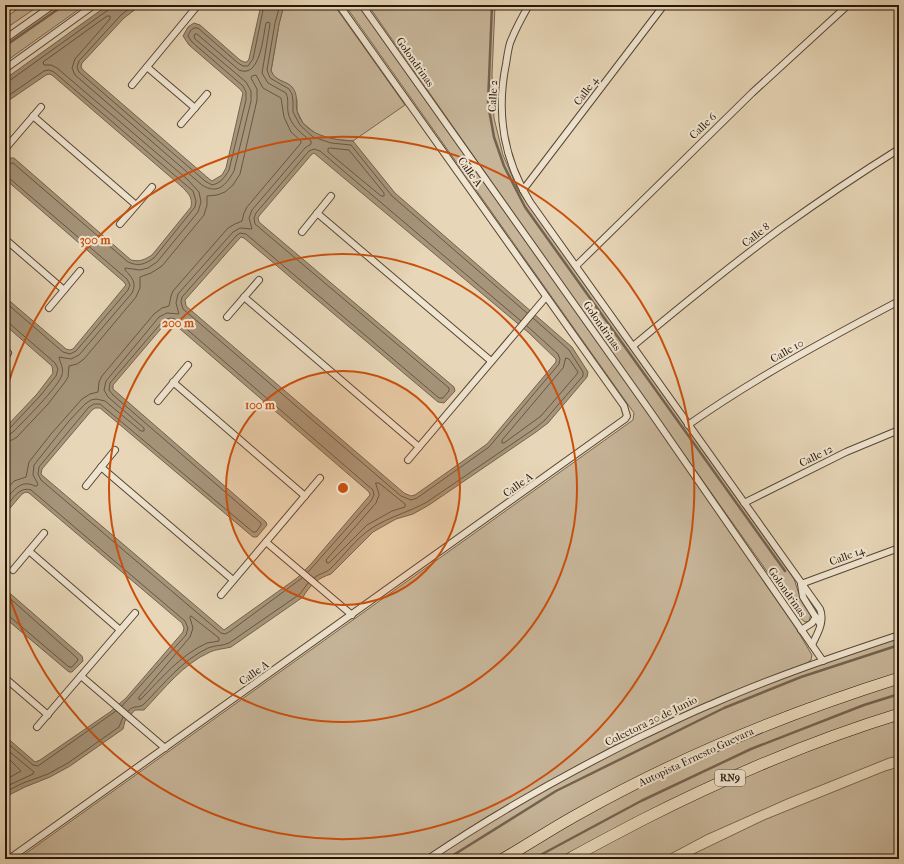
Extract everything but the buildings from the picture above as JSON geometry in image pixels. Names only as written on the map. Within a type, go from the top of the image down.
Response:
[{"type":"highway","name":"Autopista Ernesto Guevara","points":[[503,859],[574,816],[697,755],[782,718],[857,691],[899,678]]},
{"type":"highway","name":"RN9","points":[[569,859],[672,805],[725,780],[799,748],[899,714]]},
{"type":"street","points":[[5,39],[53,5]]},
{"type":"street","points":[[5,69],[94,5]]},
{"type":"street","points":[[132,85],[198,5]]},
{"type":"street","name":"Calle A","points":[[8,859],[622,423],[627,416],[624,406],[339,5]]},
{"type":"street","name":"Golondrinas","points":[[362,5],[644,403],[823,661]]},
{"type":"street","name":"Calle 2","points":[[529,5],[510,44],[502,85],[501,116],[507,148],[514,171],[523,190],[821,612],[820,624]]},
{"type":"street","name":"Calle 4","points":[[523,190],[664,5]]},
{"type":"street","name":"Calle 6","points":[[576,266],[752,92],[848,5]]},
{"type":"street","points":[[147,67],[195,108]]},
{"type":"street","points":[[182,124],[207,94]]},
{"type":"street","points":[[5,149],[41,108]]},
{"type":"street","points":[[33,116],[136,205]]},
{"type":"street","name":"Calle 8","points":[[633,346],[780,229],[899,149]]},
{"type":"street","points":[[120,224],[152,187]]},
{"type":"street","points":[[302,232],[331,196]]},
{"type":"street","points":[[317,213],[491,361]]},
{"type":"street","points":[[5,239],[64,290]]},
{"type":"street","points":[[49,308],[80,272]]},
{"type":"street","points":[[227,317],[259,280]]},
{"type":"street","points":[[244,297],[419,447]]},
{"type":"street","points":[[408,460],[546,297]]},
{"type":"street","name":"Calle 10","points":[[688,425],[717,404],[780,366],[899,301]]},
{"type":"street","points":[[158,402],[188,365]]},
{"type":"street","points":[[173,382],[305,496]]},
{"type":"street","name":"Calle 12","points":[[744,503],[846,452],[899,430]]},
{"type":"street","points":[[86,486],[115,450]]},
{"type":"street","points":[[101,467],[233,580]]},
{"type":"street","points":[[221,595],[320,478]]},
{"type":"street","points":[[13,570],[44,533]]},
{"type":"street","points":[[266,542],[352,615]]},
{"type":"street","name":"Calle 14","points":[[801,584],[899,548]]},
{"type":"street","points":[[29,551],[120,630]]},
{"type":"street","points":[[801,584],[803,597],[820,624],[820,630],[812,645]]},
{"type":"street","points":[[37,727],[135,613]]},
{"type":"street","points":[[801,630],[812,623],[816,617]]},
{"type":"street","name":"Colectora 20 de Junio","points":[[428,859],[488,820],[598,758],[710,704],[756,685],[899,635]]},
{"type":"street","points":[[81,676],[165,748]]},
{"type":"street","points":[[5,678],[48,715]]},
{"type":"shaded area","points":[[23,5],[40,5],[5,29],[5,18]]},
{"type":"shaded area","points":[[58,5],[85,5],[5,62],[5,43]]},
{"type":"shaded area","points":[[284,5],[334,5],[405,105],[353,141],[332,139],[316,134],[303,123],[297,111],[297,100],[291,86],[274,77],[271,71],[279,24]]},
{"type":"shaded area","points":[[345,5],[358,5],[653,420],[785,610],[812,655],[811,660],[806,664],[721,696],[613,746],[485,818],[422,859],[18,859],[633,420],[634,413]]},
{"type":"shaded area","points":[[368,5],[495,5],[492,75],[494,118],[503,155],[518,190],[794,579],[800,597],[811,614],[809,621],[805,622],[800,618]]},
{"type":"shaded area","points":[[899,635],[899,756],[889,758],[787,799],[706,835],[661,859],[428,859],[542,788],[710,704]]},
{"type":"shaded area","points":[[899,767],[899,859],[683,859],[764,820],[885,771]]},
{"type":"water","points":[[108,5],[141,5],[124,18],[82,63],[81,67],[212,181],[222,175],[226,168],[243,93],[189,45],[183,36],[188,27],[194,23],[200,25],[240,60],[247,62],[249,59],[261,5],[284,5],[279,24],[271,71],[276,78],[290,85],[294,90],[296,96],[296,108],[300,119],[305,126],[319,135],[353,141],[395,193],[572,347],[588,372],[587,377],[548,423],[536,432],[429,505],[413,514],[396,519],[373,532],[331,574],[318,580],[308,589],[303,597],[231,647],[212,651],[191,663],[174,678],[144,710],[135,710],[125,721],[123,729],[70,766],[50,777],[5,797],[5,736],[35,762],[40,760],[110,712],[126,698],[183,632],[184,628],[182,623],[29,493],[26,492],[22,494],[5,514],[5,428],[37,394],[53,373],[52,366],[5,325],[5,297],[66,349],[70,350],[73,349],[126,285],[5,179],[5,161],[9,158],[14,158],[131,260],[142,260],[152,255],[191,207],[191,200],[189,195],[181,186],[52,75],[46,75],[5,103],[5,79]],"holes":[[[314,153],[529,333],[556,359],[556,362],[487,444],[415,495],[411,496],[404,493],[186,306],[185,300],[241,237],[438,402],[444,403],[455,391],[454,387],[259,222],[259,216]],[[172,322],[369,492],[370,495],[311,564],[297,578],[224,630],[41,474],[42,469],[92,410],[95,408],[100,408],[253,537],[257,537],[267,525],[266,522],[113,389],[113,385],[165,324]]]},
{"type":"water","points":[[5,589],[82,656],[83,661],[72,672],[69,672],[5,618]]},
{"type":"waterway","points":[[5,46],[64,5]]},
{"type":"waterway","points":[[492,5],[488,104],[494,137],[504,166],[525,207],[785,571]]},
{"type":"waterway","points":[[447,859],[556,791],[724,708],[801,677],[899,645]]},
{"type":"waterway","points":[[533,859],[641,801],[751,749],[864,705],[899,694]]}]
